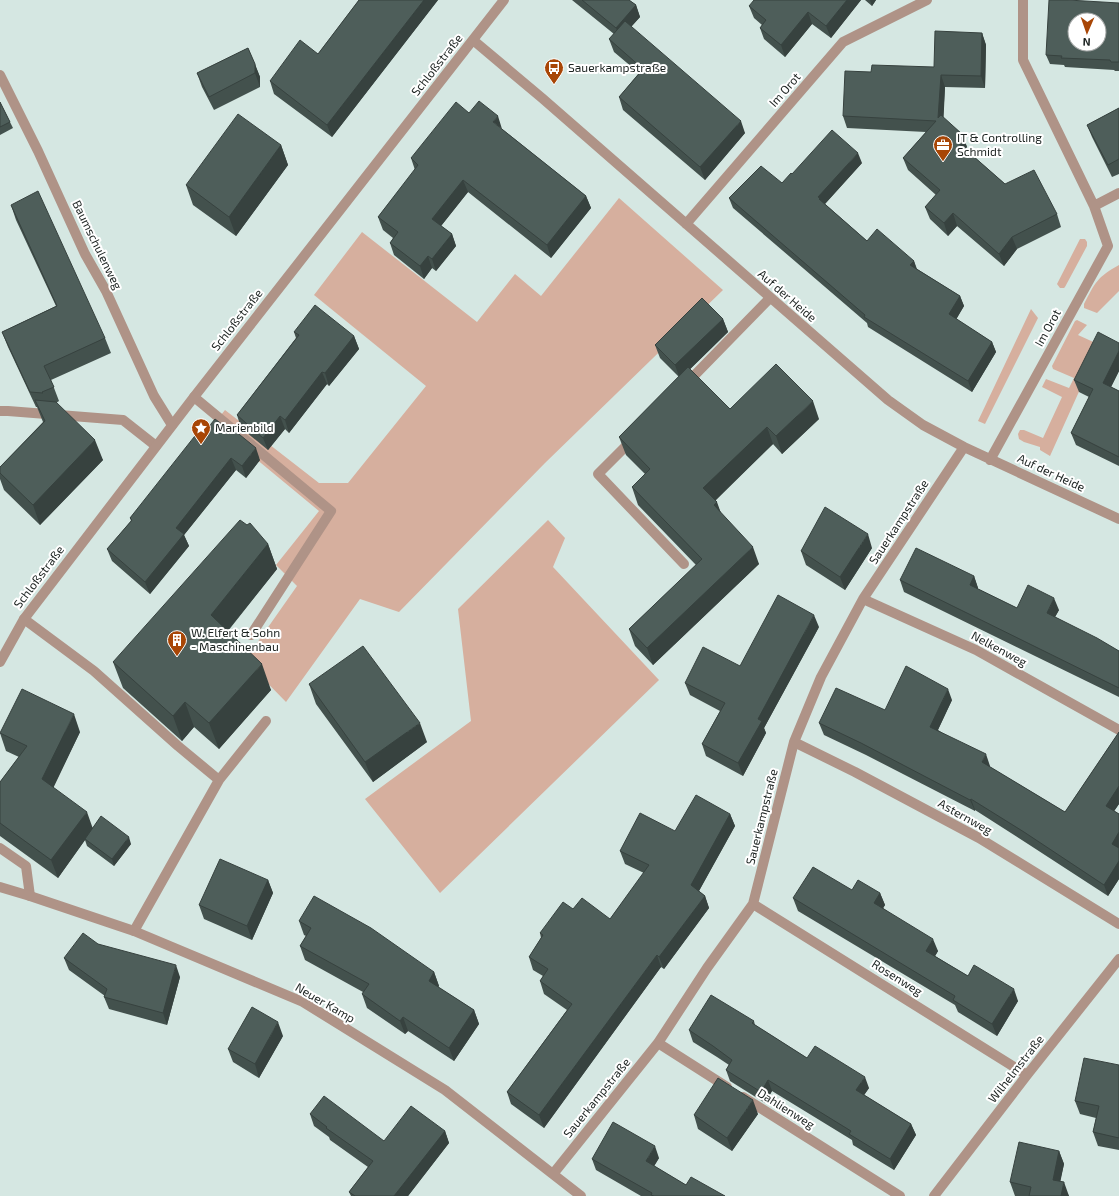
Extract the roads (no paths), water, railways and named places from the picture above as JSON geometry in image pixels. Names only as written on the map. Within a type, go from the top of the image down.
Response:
[{"type":"street","name":"Schloßstraße","points":[[0,662],[24,619],[172,425],[504,0]]},
{"type":"street","name":"Im Orot","points":[[686,224],[843,42],[927,0]]},
{"type":"street","name":"Im Orot","points":[[990,460],[1108,246],[1094,206],[1023,60],[1024,0]]},
{"type":"street","name":"Auf der Heide","points":[[473,40],[542,98],[888,400],[924,425],[964,447],[1119,519]]},
{"type":"street","name":"Baumschulenweg","points":[[0,75],[38,151],[85,254],[106,291],[154,396],[172,425]]},
{"type":"street","points":[[1094,206],[1119,193]]},
{"type":"street","points":[[681,389],[770,298]]},
{"type":"street","points":[[194,397],[331,511],[251,635]]},
{"type":"street","points":[[0,411],[123,420],[156,446]]},
{"type":"street","points":[[637,435],[598,474],[684,564]]},
{"type":"street","name":"Sauerkampstraße","points":[[552,1174],[658,1044],[707,968],[753,904],[794,742],[821,676],[864,599],[964,447]]},
{"type":"street","name":"Nelkenweg","points":[[864,599],[976,650],[1119,730]]},
{"type":"street","points":[[24,619],[94,671],[178,746],[219,780]]},
{"type":"street","points":[[134,930],[219,780],[266,721]]},
{"type":"street","name":"Asternweg","points":[[794,742],[855,772],[979,838],[1119,924]]},
{"type":"street","points":[[0,848],[26,866],[30,896]]},
{"type":"street","name":"Neuer Kamp","points":[[0,887],[134,930],[303,1002],[445,1090],[581,1196]]},
{"type":"street","name":"Rosenweg","points":[[753,904],[1027,1075]]},
{"type":"street","name":"Wilhelmstraße","points":[[934,1196],[1119,958]]},
{"type":"street","name":"Dahlienweg","points":[[658,1044],[900,1196]]},
{"type":"place","name":"Sauerkampstraße","points":[[554,85]]},
{"type":"place","name":"IT & Controlling Schmidt","points":[[943,162]]},
{"type":"place","name":"Marienbild","points":[[201,445]]},
{"type":"place","name":"W. Elfert & Sohn - Maschinenbau","points":[[177,657]]}]
